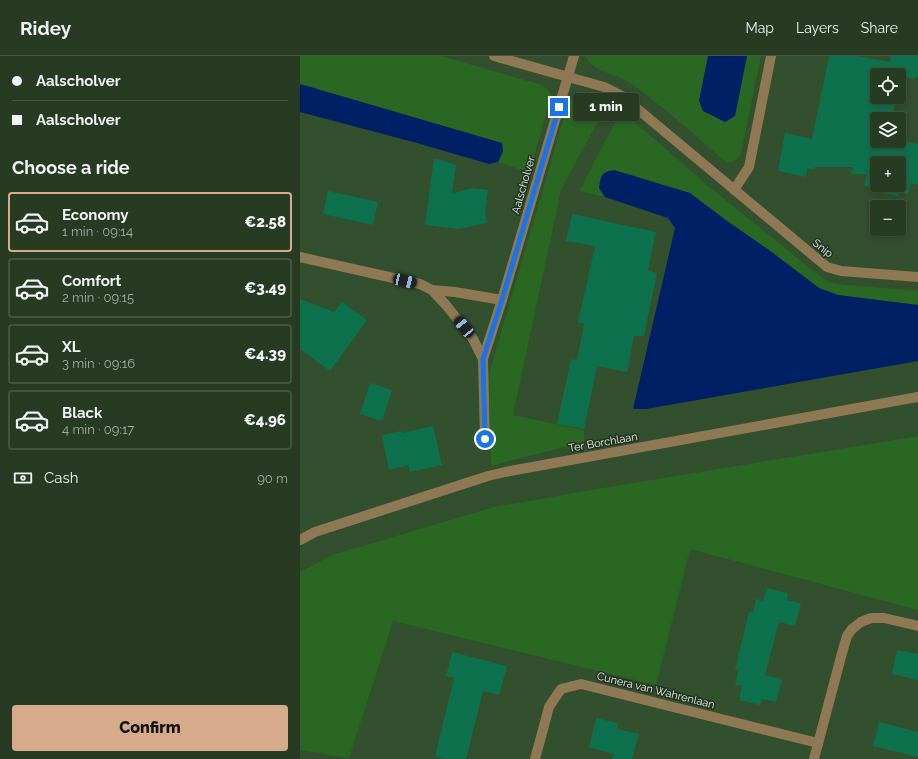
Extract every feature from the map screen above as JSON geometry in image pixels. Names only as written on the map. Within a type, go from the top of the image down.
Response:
[{"type":"street","name":"Snip","points":[[494,56],[604,87],[622,96],[827,267],[841,271],[918,277]]},
{"type":"street","name":"Aalscholver","points":[[485,439],[483,359],[502,300],[574,56]]},
{"type":"street","points":[[734,190],[749,167],[771,56]]},
{"type":"street","name":"Aalscholver","points":[[300,258],[420,284],[432,290],[473,339],[483,359]]},
{"type":"street","name":"Aalscholver","points":[[432,290],[455,292],[502,300]]},
{"type":"street","name":"Ter Borchlaan","points":[[300,540],[315,532],[488,476],[505,472],[918,397]]},
{"type":"street","points":[[814,759],[842,653],[847,636],[852,629],[861,622],[871,618],[884,618],[918,626]]},
{"type":"street","name":"Cunera van Wahrenlaan","points":[[535,759],[548,707],[561,689],[581,684],[818,743]]},
{"type":"green space","points":[[300,56],[441,56],[542,85],[551,95],[527,183],[520,183],[522,170],[498,162],[503,151],[502,143],[300,84]]},
{"type":"green space","points":[[586,56],[708,56],[700,101],[735,116],[747,56],[761,56],[741,154],[733,162],[727,163],[669,113],[638,89],[622,78],[592,65]]},
{"type":"green space","points":[[585,94],[603,99],[605,108],[561,190],[513,415],[584,430],[584,442],[491,466],[489,374],[568,103],[573,97]]},
{"type":"green space","points":[[627,115],[708,186],[826,281],[837,284],[918,291],[918,305],[838,295],[819,288],[769,250],[727,221],[599,188],[605,197],[579,191],[618,117]]},
{"type":"green space","points":[[918,436],[918,610],[690,549],[656,685],[393,621],[349,758],[300,750],[300,572],[332,555],[494,507]]},
{"type":"shaded area","points":[[708,56],[747,56],[735,116],[725,122],[703,111],[699,101]]},
{"type":"shaded area","points":[[300,84],[502,143],[503,151],[498,162],[489,164],[300,112]]},
{"type":"shaded area","points":[[614,170],[690,193],[819,288],[838,295],[918,305],[918,361],[646,409],[633,409],[675,228],[668,218],[605,197],[599,188],[602,175],[606,172]]},
{"type":"building","points":[[829,56],[857,56],[890,62],[891,56],[918,56],[918,77],[915,77],[914,79],[906,78],[906,68],[870,68],[870,104],[895,104],[893,112],[870,112],[870,148],[906,148],[906,141],[918,144],[918,185],[911,183],[908,194],[899,192],[906,192],[906,156],[870,156],[870,187],[864,186],[867,174],[851,174],[853,167],[815,167],[814,170],[807,168],[806,177],[778,171],[785,133],[812,139]]},
{"type":"building","points":[[434,158],[456,165],[452,193],[474,188],[488,190],[485,213],[487,223],[459,229],[425,225]]},
{"type":"building","points":[[328,191],[378,202],[373,225],[323,214]]},
{"type":"building","points":[[878,192],[899,192],[898,196]]},
{"type":"building","points":[[572,214],[656,232],[648,271],[657,273],[644,336],[634,336],[627,372],[597,366],[584,429],[557,424],[571,359],[577,360],[584,324],[578,323],[595,246],[566,241]]},
{"type":"building","points":[[300,299],[334,312],[342,302],[367,320],[330,371],[300,349]]},
{"type":"building","points":[[370,383],[392,390],[382,421],[360,414]]},
{"type":"building","points":[[433,426],[442,465],[410,472],[408,465],[389,470],[382,435],[401,431],[402,433]]},
{"type":"building","points":[[767,588],[788,593],[787,600],[801,603],[795,626],[779,622],[765,675],[782,679],[776,702],[762,699],[760,705],[739,700],[742,686],[735,685],[738,671],[735,670],[749,612],[753,613],[756,599],[763,601]]},
{"type":"building","points":[[897,650],[918,654],[918,680],[892,674]]},
{"type":"building","points":[[452,652],[507,666],[499,695],[483,691],[466,759],[445,759],[435,757],[454,678],[446,676]]},
{"type":"building","points":[[596,718],[618,723],[617,729],[639,734],[632,759],[612,759],[614,754],[589,747]]},
{"type":"building","points":[[879,722],[918,732],[918,757],[873,746]]},
{"type":"route","points":[[485,439],[483,359],[559,107]]}]
